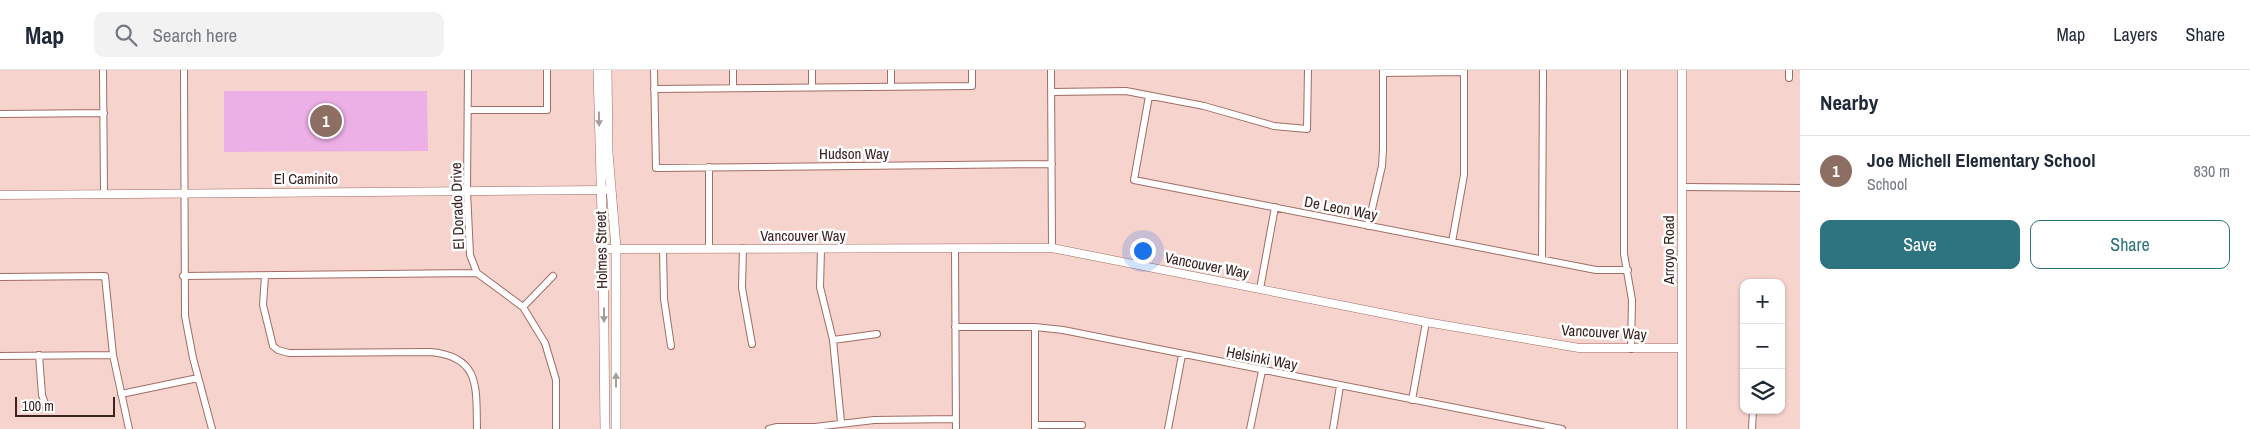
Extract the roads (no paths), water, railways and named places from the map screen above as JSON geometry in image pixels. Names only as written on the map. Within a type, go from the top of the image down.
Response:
[{"type":"main road","name":"Holmes Street","points":[[598,70],[603,249],[605,429]]},
{"type":"main road","name":"Holmes Street","points":[[607,70],[608,153],[616,248],[616,429]]},
{"type":"street","points":[[103,70],[104,194]]},
{"type":"street","points":[[184,70],[183,276],[185,316],[198,378],[212,429]]},
{"type":"street","name":"El Dorado Drive","points":[[468,70],[468,239],[470,255],[477,272]]},
{"type":"street","points":[[468,110],[547,110],[547,70]]},
{"type":"street","points":[[654,70],[654,89],[972,86],[972,70]]},
{"type":"street","points":[[733,70],[733,87]]},
{"type":"street","points":[[812,70],[812,88]]},
{"type":"street","points":[[891,70],[891,87]]},
{"type":"street","points":[[1051,70],[1052,248]]},
{"type":"street","points":[[1052,92],[1126,91],[1204,106],[1274,126],[1307,130],[1308,70]]},
{"type":"street","points":[[1542,259],[1543,70]]},
{"type":"street","points":[[1624,70],[1624,254],[1632,300],[1631,349]]},
{"type":"street","name":"Arroyo Road","points":[[1682,70],[1682,429]]},
{"type":"street","points":[[1789,70],[1789,78]]},
{"type":"street","points":[[1368,226],[1384,149],[1383,71],[1464,71],[1464,175],[1452,242]]},
{"type":"street","name":"Hudson Way","points":[[654,89],[656,168],[1052,164]]},
{"type":"street","name":"De Leon Way","points":[[1149,96],[1134,180],[1596,270],[1628,270]]},
{"type":"street","points":[[0,114],[104,113]]},
{"type":"street","points":[[709,167],[709,248]]},
{"type":"street","points":[[1682,187],[1800,188]]},
{"type":"street","name":"El Caminito","points":[[0,195],[611,189]]},
{"type":"street","points":[[1260,289],[1275,207]]},
{"type":"street","points":[[743,248],[742,288],[752,344]]},
{"type":"street","points":[[955,248],[956,429]]},
{"type":"street","name":"Vancouver Way","points":[[603,249],[1052,248],[1426,322],[1579,348],[1682,348]]},
{"type":"street","points":[[663,249],[664,299],[671,346]]},
{"type":"street","points":[[821,249],[820,287],[833,340],[841,422]]},
{"type":"street","points":[[183,276],[477,272],[523,307],[545,343],[556,380],[556,429]]},
{"type":"street","points":[[0,277],[105,276],[113,356],[129,429]]},
{"type":"street","points":[[265,276],[263,305],[273,346],[278,350],[289,354],[446,353],[461,360],[471,371],[476,383],[478,429]]},
{"type":"street","points":[[523,307],[553,276]]},
{"type":"street","points":[[1412,400],[1426,322]]},
{"type":"street","name":"Helsinki Way","points":[[955,327],[1035,327],[1063,330],[1562,429]]},
{"type":"street","points":[[1035,327],[1035,427],[1082,426]]},
{"type":"street","points":[[833,340],[877,334]]},
{"type":"street","points":[[39,355],[42,395],[47,409]]},
{"type":"street","points":[[1168,429],[1182,355]]},
{"type":"street","points":[[0,356],[113,356]]},
{"type":"street","points":[[1250,429],[1262,371]]},
{"type":"street","points":[[121,394],[198,378]]},
{"type":"street","points":[[1333,429],[1340,386]]},
{"type":"street","points":[[1752,429],[1753,414]]},
{"type":"street","points":[[768,429],[777,427],[816,427],[841,422],[874,420],[956,419]]},
{"type":"street","points":[[874,420],[874,429]]},
{"type":"place","name":"Joe Michell Elementary School","points":[[326,121]]}]
